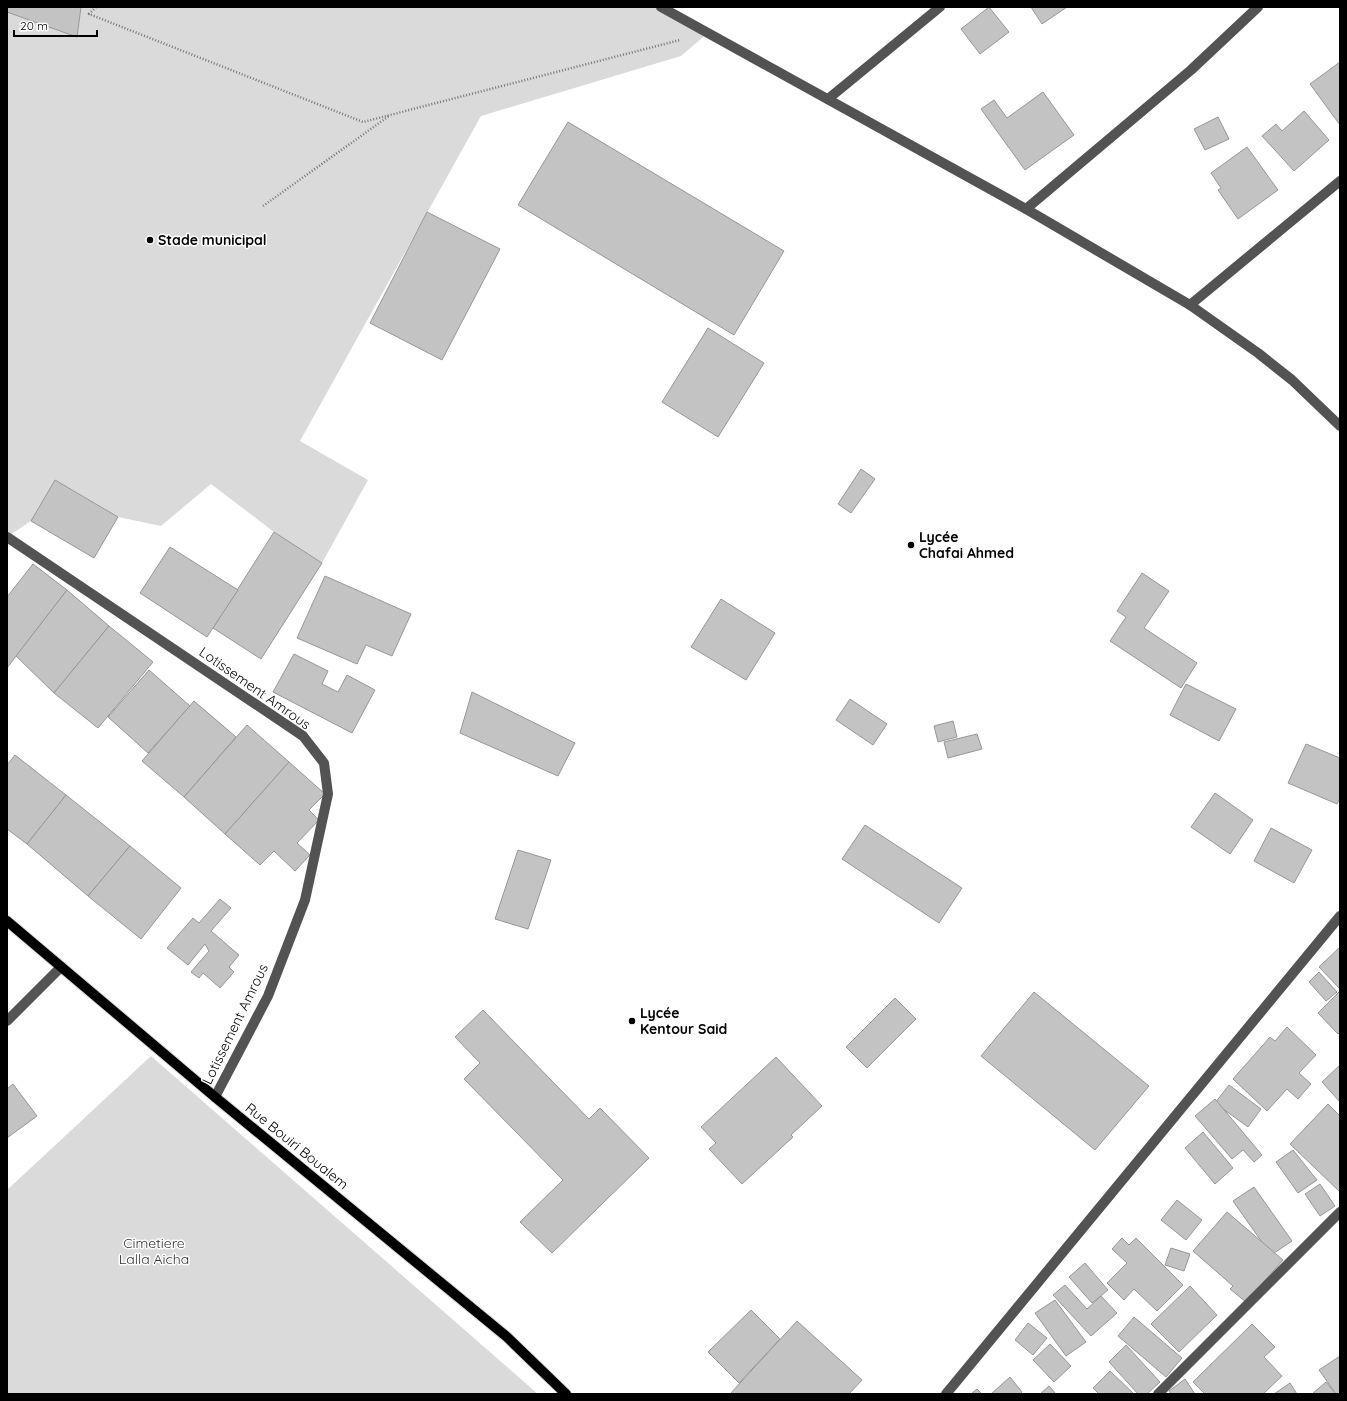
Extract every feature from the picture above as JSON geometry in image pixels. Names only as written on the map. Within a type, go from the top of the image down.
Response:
[{"type":"main road","name":"Rue Bouiri Boualem","points":[[7,922],[215,1097],[507,1336],[566,1394]]},
{"type":"street","points":[[828,99],[940,7]]},
{"type":"street","points":[[1026,208],[1191,70],[1258,7]]},
{"type":"street","points":[[668,8],[708,33],[1026,208],[1190,306],[1258,353],[1292,380],[1340,426]]},
{"type":"street","points":[[1190,306],[1340,181]]},
{"type":"street","name":"Lotissement Amrous","points":[[7,537],[303,736],[324,762],[328,794],[305,900],[268,996],[215,1097]]},
{"type":"street","points":[[946,1394],[1340,916]]},
{"type":"street","points":[[7,1021],[61,967]]},
{"type":"street","points":[[1158,1394],[1340,1212]]},
{"type":"path","points":[[96,7],[89,14],[363,122],[708,33]]},
{"type":"path","points":[[263,206],[391,115]]},
{"type":"green space","points":[[81,7],[661,7],[708,33],[681,56],[481,116],[300,441],[368,480],[322,563],[274,532],[211,484],[161,526],[118,517],[55,480],[31,521],[7,537],[7,12],[77,37]]},
{"type":"green space","name":"Cimetiere Lalla Aicha","points":[[151,1056],[538,1394],[7,1394],[7,1190]]},
{"type":"building","points":[[7,7],[81,7],[77,37],[7,12]]},
{"type":"building","points":[[989,7],[1009,32],[980,54],[961,29]]},
{"type":"building","points":[[1031,7],[1067,7],[1042,24]]},
{"type":"building","points":[[1340,62],[1340,125],[1310,84]]},
{"type":"building","points":[[1043,92],[1074,135],[1025,170],[981,109],[994,100],[1007,118]]},
{"type":"building","points":[[1304,111],[1329,140],[1294,171],[1262,136],[1276,124],[1282,131]]},
{"type":"building","points":[[1218,117],[1229,139],[1205,150],[1194,129]]},
{"type":"building","points":[[568,122],[784,251],[734,335],[518,205]]},
{"type":"building","points":[[1247,147],[1278,190],[1238,219],[1218,190],[1221,188],[1211,173]]},
{"type":"building","points":[[427,212],[500,249],[442,360],[370,323]]},
{"type":"building","points":[[708,328],[764,363],[718,437],[662,402]]},
{"type":"building","points":[[861,469],[875,479],[851,513],[838,504]]},
{"type":"building","points":[[55,480],[118,517],[94,558],[31,521]]},
{"type":"building","points":[[274,532],[322,563],[261,659],[213,628]]},
{"type":"building","points":[[170,547],[238,590],[207,637],[140,593]]},
{"type":"building","points":[[33,564],[67,590],[7,668],[7,597]]},
{"type":"building","points":[[1142,573],[1169,591],[1144,628],[1197,663],[1181,688],[1110,641],[1126,617],[1117,611]]},
{"type":"building","points":[[325,576],[411,614],[392,656],[366,645],[357,664],[297,638]]},
{"type":"building","points":[[67,590],[109,626],[54,693],[16,656]]},
{"type":"building","points":[[721,599],[775,633],[746,680],[691,647]]},
{"type":"building","points":[[109,626],[153,662],[98,728],[54,693]]},
{"type":"building","points":[[294,654],[328,671],[322,684],[338,692],[347,675],[375,690],[352,733],[273,692]]},
{"type":"building","points":[[149,670],[190,706],[148,753],[108,717]]},
{"type":"building","points":[[1186,684],[1236,709],[1219,741],[1170,715]]},
{"type":"building","points":[[472,692],[575,743],[558,776],[460,733]]},
{"type":"building","points":[[850,699],[887,724],[873,745],[836,720]]},
{"type":"building","points":[[194,701],[236,737],[184,797],[142,761]]},
{"type":"building","points":[[953,721],[957,737],[938,742],[934,726]]},
{"type":"building","points":[[247,725],[289,762],[225,834],[184,797]]},
{"type":"building","points":[[977,734],[982,749],[948,758],[944,742]]},
{"type":"building","points":[[1306,744],[1340,758],[1340,798],[1337,804],[1288,783]]},
{"type":"building","points":[[15,755],[66,795],[27,844],[7,829],[7,765]]},
{"type":"building","points":[[289,762],[325,794],[309,810],[319,820],[297,843],[310,855],[295,871],[274,851],[260,865],[225,834]]},
{"type":"building","points":[[1215,793],[1253,820],[1230,854],[1191,827]]},
{"type":"building","points":[[66,795],[130,846],[88,896],[27,844]]},
{"type":"building","points":[[865,825],[962,888],[939,923],[842,859]]},
{"type":"building","points":[[1271,828],[1312,850],[1294,883],[1254,861]]},
{"type":"building","points":[[130,846],[181,888],[141,939],[88,896]]},
{"type":"building","points":[[518,850],[551,860],[528,929],[495,919]]},
{"type":"building","points":[[220,899],[231,908],[211,931],[239,955],[229,967],[234,972],[220,988],[203,973],[199,978],[191,972],[209,951],[205,944],[188,965],[167,948],[193,918],[199,923]]},
{"type":"building","points":[[1340,947],[1340,989],[1319,967]]},
{"type":"building","points":[[1319,972],[1337,992],[1326,1001],[1309,982]]},
{"type":"building","points":[[1340,991],[1340,1032],[1338,1034],[1318,1013]]},
{"type":"building","points":[[1034,992],[1149,1086],[1095,1150],[981,1056]]},
{"type":"building","points":[[895,998],[916,1019],[867,1068],[846,1047]]},
{"type":"building","points":[[483,1010],[589,1119],[600,1108],[649,1158],[552,1253],[520,1222],[563,1180],[464,1079],[480,1063],[455,1037]]},
{"type":"building","points":[[1287,1027],[1316,1055],[1299,1073],[1311,1084],[1298,1099],[1287,1089],[1267,1111],[1233,1079],[1270,1037],[1275,1041]]},
{"type":"building","points":[[776,1057],[822,1106],[791,1135],[793,1137],[742,1184],[709,1149],[716,1143],[701,1127]]},
{"type":"building","points":[[1340,1065],[1340,1102],[1322,1082]]},
{"type":"building","points":[[13,1084],[37,1116],[7,1138],[7,1089]]},
{"type":"building","points":[[1229,1085],[1261,1109],[1248,1127],[1215,1103]]},
{"type":"building","points":[[1215,1099],[1262,1155],[1254,1162],[1243,1150],[1232,1159],[1195,1116]]},
{"type":"building","points":[[1328,1104],[1340,1116],[1340,1192],[1290,1144]]},
{"type":"building","points":[[1203,1132],[1233,1168],[1215,1184],[1185,1148]]},
{"type":"building","points":[[1293,1150],[1317,1180],[1298,1193],[1276,1162]]},
{"type":"building","points":[[1320,1184],[1335,1206],[1320,1216],[1305,1194]]},
{"type":"building","points":[[1254,1187],[1292,1241],[1271,1255],[1233,1201]]},
{"type":"building","points":[[1177,1200],[1202,1220],[1186,1240],[1161,1220]]},
{"type":"building","points":[[1227,1212],[1283,1260],[1246,1302],[1230,1289],[1233,1286],[1193,1251]]},
{"type":"building","points":[[1122,1238],[1129,1245],[1136,1238],[1183,1285],[1157,1311],[1134,1289],[1124,1300],[1107,1283],[1127,1263],[1112,1249]]},
{"type":"building","points":[[1171,1248],[1190,1254],[1184,1271],[1165,1265]]},
{"type":"building","points":[[1085,1263],[1108,1290],[1092,1303],[1069,1277]]},
{"type":"building","points":[[1065,1285],[1087,1309],[1101,1296],[1117,1313],[1091,1336],[1053,1295]]},
{"type":"building","points":[[1190,1286],[1217,1315],[1179,1352],[1151,1324]]},
{"type":"building","points":[[1055,1300],[1086,1342],[1066,1356],[1035,1313]]},
{"type":"building","points":[[751,1310],[780,1339],[739,1383],[708,1352]]},
{"type":"building","points":[[1134,1317],[1182,1358],[1166,1377],[1118,1336]]},
{"type":"building","points":[[797,1321],[862,1380],[849,1394],[730,1394]]},
{"type":"building","points":[[1028,1323],[1047,1338],[1033,1355],[1015,1340]]},
{"type":"building","points":[[1252,1324],[1275,1347],[1264,1357],[1282,1376],[1263,1394],[1205,1394],[1193,1382]]},
{"type":"building","points":[[1050,1344],[1071,1366],[1054,1382],[1033,1360]]},
{"type":"building","points":[[1126,1345],[1160,1382],[1147,1394],[1138,1394],[1109,1362]]},
{"type":"building","points":[[1340,1356],[1340,1394],[1336,1394],[1319,1370]]},
{"type":"building","points":[[1110,1371],[1134,1394],[1099,1394],[1093,1388]]},
{"type":"building","points":[[1010,1377],[1022,1392],[1020,1394],[991,1394]]},
{"type":"building","points":[[1185,1379],[1195,1394],[1171,1394],[1169,1391]]},
{"type":"building","points":[[1326,1382],[1336,1394],[1312,1394]]},
{"type":"building","points":[[1290,1383],[1297,1394],[1274,1394]]},
{"type":"building","points":[[1049,1386],[1056,1394],[1040,1394]]},
{"type":"building","points":[[977,1389],[982,1394],[971,1394]]},
{"type":"place","name":"Stade municipal","points":[[150,240]]},
{"type":"place","name":"Lycée Chafai Ahmed","points":[[911,545]]},
{"type":"place","name":"Lycée Kentour Said","points":[[632,1021]]}]
